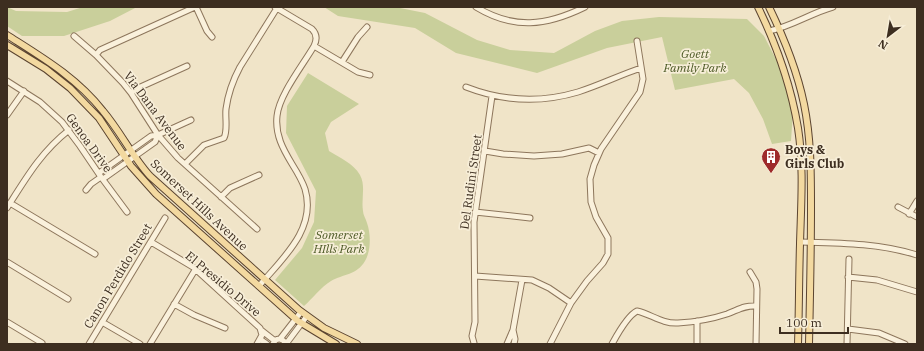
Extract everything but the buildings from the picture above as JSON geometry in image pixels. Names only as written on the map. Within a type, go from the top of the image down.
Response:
[{"type":"main road","points":[[758,7],[786,76],[798,129],[801,154],[802,182],[798,344]]},
{"type":"main road","points":[[769,7],[796,72],[807,121],[812,167],[812,243],[809,344]]},
{"type":"main road","name":"Somerset Hills Avenue","points":[[7,35],[51,63],[85,90],[111,121],[134,157],[158,184],[264,280],[301,312],[333,333],[357,344]]},
{"type":"main road","name":"Somerset Hills Avenue","points":[[7,45],[46,69],[70,88],[99,118],[128,162],[156,194],[296,319],[336,344]]},
{"type":"street","points":[[96,55],[100,50],[196,7],[207,31],[212,37]]},
{"type":"street","points":[[185,164],[204,145],[224,138],[226,134],[227,102],[230,88],[240,67],[276,7],[312,29],[316,35],[314,46],[283,98],[278,110],[277,123],[281,145],[298,174],[305,190],[307,202],[306,217],[302,231],[295,244],[259,286]]},
{"type":"street","points":[[476,7],[489,14],[508,21],[526,24],[556,19],[585,7]]},
{"type":"street","points":[[769,31],[779,29],[833,7]]},
{"type":"street","points":[[342,62],[358,37],[367,27]]},
{"type":"street","name":"Via Dana Avenue","points":[[74,36],[96,55],[131,93],[158,135],[169,148],[257,229]]},
{"type":"street","points":[[550,344],[571,303],[603,263],[609,249],[608,238],[596,217],[590,194],[592,172],[599,153],[640,92],[643,83],[637,41]]},
{"type":"street","points":[[314,46],[358,72],[370,75]]},
{"type":"street","points":[[131,93],[136,89],[186,66]]},
{"type":"street","points":[[466,87],[492,96],[522,99],[557,97],[589,88],[641,68]]},
{"type":"street","name":"Genoa Drive","points":[[7,81],[24,91],[49,110],[69,130],[127,212]]},
{"type":"street","points":[[7,115],[24,91]]},
{"type":"street","name":"Del Rudini Street","points":[[480,344],[473,344],[472,336],[474,322],[475,276],[473,235],[492,96]]},
{"type":"street","points":[[86,190],[124,155],[151,136],[158,135],[191,120]]},
{"type":"street","points":[[69,130],[59,138],[30,170],[8,205],[95,254]]},
{"type":"street","points":[[101,176],[128,162],[155,142],[158,135]]},
{"type":"street","points":[[485,151],[534,156],[562,154],[589,148],[599,153]]},
{"type":"street","points":[[221,197],[230,188],[259,174]]},
{"type":"street","points":[[910,214],[917,201]]},
{"type":"street","points":[[898,207],[917,217]]},
{"type":"street","points":[[475,212],[530,218]]},
{"type":"street","name":"Canon Perdido Street","points":[[89,344],[165,218]]},
{"type":"street","name":"El Presidio Drive","points":[[151,242],[185,262],[195,270],[267,344]]},
{"type":"street","points":[[800,242],[865,244],[902,250],[917,255]]},
{"type":"street","points":[[847,344],[849,259]]},
{"type":"street","points":[[7,262],[68,299]]},
{"type":"street","points":[[150,344],[195,270]]},
{"type":"street","points":[[750,272],[756,282],[756,344]]},
{"type":"street","points":[[475,276],[532,280],[544,285],[571,303]]},
{"type":"street","points":[[848,277],[882,281],[917,292]]},
{"type":"street","points":[[507,344],[513,330],[522,280]]},
{"type":"street","points":[[174,304],[194,316],[225,328]]},
{"type":"street","points":[[612,344],[615,337],[629,319],[637,312],[667,322],[676,323],[697,321],[728,314],[742,307],[756,306]]},
{"type":"street","points":[[276,341],[301,312]]},
{"type":"street","points":[[286,344],[307,316]]},
{"type":"street","points":[[697,321],[697,344]]},
{"type":"street","points":[[7,322],[42,344]]},
{"type":"street","points":[[102,322],[140,344]]},
{"type":"street","points":[[848,329],[879,334],[905,344]]},
{"type":"street","points":[[513,330],[515,339],[514,344]]},
{"type":"street","name":"El Presidio Drive","points":[[260,337],[276,341],[284,341],[286,344]]},
{"type":"green space","points":[[7,7],[16,11],[67,12],[83,7],[137,7],[110,21],[64,36],[22,36],[7,26]]},
{"type":"green space","name":"Goett Family Park","points":[[324,7],[395,7],[425,13],[477,40],[510,50],[554,53],[595,31],[622,21],[659,17],[747,19],[764,36],[785,77],[793,111],[791,141],[772,144],[763,119],[749,93],[734,79],[675,90],[662,37],[607,48],[537,73],[456,53],[415,28],[338,16]]},
{"type":"green space","name":"Somerset HIlls Park","points":[[308,73],[359,104],[331,122],[325,133],[329,151],[354,167],[362,179],[363,212],[368,227],[370,242],[367,257],[362,266],[354,272],[327,283],[304,306],[275,280],[302,248],[314,222],[316,191],[286,133],[287,106]]},
{"type":"place","name":"Boys & Girls Club","points":[[771,174]]}]
